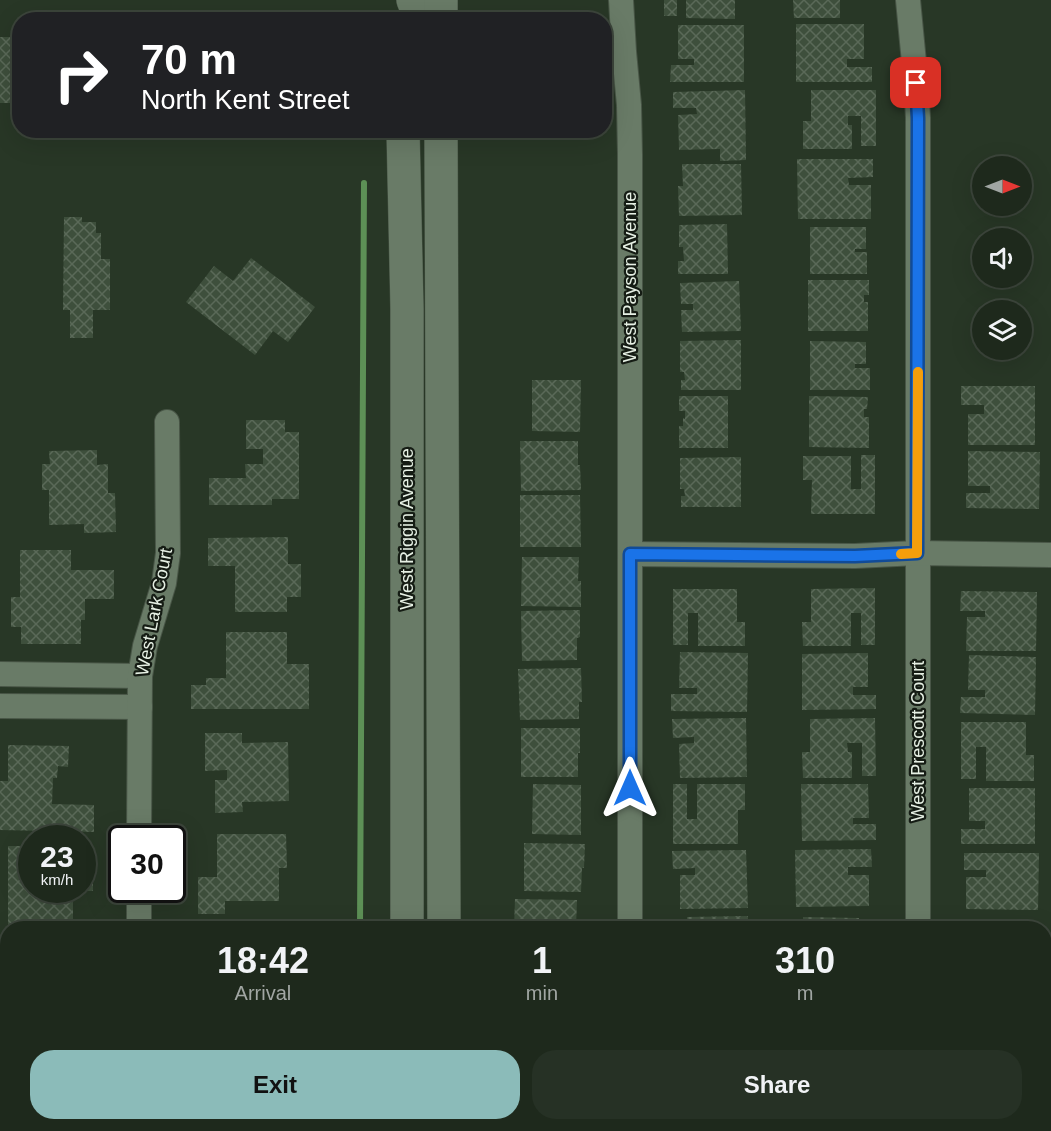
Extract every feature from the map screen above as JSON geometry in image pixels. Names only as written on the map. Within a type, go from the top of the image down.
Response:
[{"type":"main road","name":"West Riggin Avenue","points":[[403,138],[407,341],[407,921]]},
{"type":"main road","points":[[426,138],[428,239],[442,275]]},
{"type":"main road","name":"West Riggin Avenue","points":[[441,138],[444,921]]},
{"type":"street","name":"West Payson Avenue","points":[[621,0],[629,105],[630,155],[630,921]]},
{"type":"street","name":"West Prescott Court","points":[[908,0],[918,118],[918,921]]},
{"type":"street","name":"West Lark Court","points":[[140,825],[140,676],[145,646],[164,583],[168,553],[167,422]]},
{"type":"street","points":[[630,554],[1051,555]]},
{"type":"street","points":[[0,674],[140,676]]},
{"type":"street","points":[[0,706],[140,708]]},
{"type":"street","points":[[139,903],[139,921]]},
{"type":"building","points":[[664,0],[677,0],[677,16],[664,16]]},
{"type":"building","points":[[686,0],[735,0],[735,19],[686,18]]},
{"type":"building","points":[[793,0],[840,0],[840,18],[794,18]]},
{"type":"building","points":[[796,24],[864,24],[864,59],[847,59],[847,67],[872,67],[872,82],[796,82]]},
{"type":"building","points":[[678,25],[744,25],[744,82],[670,82],[671,65],[694,65],[694,59],[678,59]]},
{"type":"building","points":[[0,37],[12,37],[12,103],[0,103]]},
{"type":"building","points":[[745,90],[746,160],[720,161],[720,149],[679,150],[678,115],[697,114],[696,108],[673,108],[673,92]]},
{"type":"building","points":[[811,90],[876,90],[876,146],[861,146],[861,116],[848,116],[848,125],[852,125],[852,149],[803,149],[803,121],[811,121]]},
{"type":"building","points":[[797,159],[873,159],[873,177],[848,178],[849,185],[871,185],[871,219],[798,219]]},
{"type":"building","points":[[682,164],[741,164],[742,215],[679,216],[678,186],[683,186]]},
{"type":"building","points":[[64,217],[82,217],[82,222],[96,222],[96,233],[101,233],[101,259],[110,259],[110,310],[93,310],[93,338],[70,338],[70,310],[63,310]]},
{"type":"building","points":[[727,224],[728,274],[678,274],[678,261],[684,261],[683,247],[679,247],[679,225]]},
{"type":"building","points":[[810,227],[866,227],[866,249],[855,249],[855,252],[867,252],[867,274],[810,274]]},
{"type":"building","points":[[251,258],[315,307],[288,342],[273,331],[255,355],[186,302],[214,266],[233,281]]},
{"type":"building","points":[[808,280],[869,280],[869,295],[864,295],[864,302],[868,302],[868,331],[808,331]]},
{"type":"building","points":[[739,281],[741,331],[682,332],[681,310],[693,310],[693,304],[681,304],[680,283]]},
{"type":"building","points":[[741,340],[741,390],[681,390],[681,380],[685,380],[684,372],[680,372],[680,341]]},
{"type":"building","points":[[810,341],[866,342],[866,364],[855,364],[855,368],[870,368],[870,390],[810,390]]},
{"type":"building","points":[[532,380],[581,380],[580,432],[532,431]]},
{"type":"building","points":[[961,386],[1035,386],[1035,445],[968,445],[968,414],[984,414],[984,405],[961,405]]},
{"type":"building","points":[[679,396],[728,396],[728,448],[679,448],[679,426],[683,426],[685,411],[679,411]]},
{"type":"building","points":[[809,396],[868,397],[864,417],[869,417],[869,448],[809,447]]},
{"type":"building","points":[[246,420],[285,420],[285,432],[299,432],[299,499],[272,499],[272,505],[209,505],[209,478],[246,478],[245,464],[263,464],[263,449],[246,449]]},
{"type":"building","points":[[520,441],[578,441],[581,490],[521,491]]},
{"type":"building","points":[[97,450],[97,465],[108,464],[108,493],[115,493],[116,532],[84,533],[84,524],[49,525],[49,490],[42,490],[42,464],[50,464],[49,451]]},
{"type":"building","points":[[968,451],[1040,452],[1039,509],[966,508],[966,493],[990,493],[990,486],[968,486]]},
{"type":"building","points":[[861,455],[875,455],[875,514],[811,514],[812,480],[803,480],[803,456],[851,456],[851,489],[861,489]]},
{"type":"building","points":[[741,457],[741,507],[681,507],[681,496],[685,496],[684,489],[680,489],[680,458]]},
{"type":"building","points":[[520,495],[580,495],[581,547],[520,547]]},
{"type":"building","points":[[288,537],[288,564],[301,564],[301,597],[287,597],[287,612],[235,612],[235,566],[208,566],[208,538]]},
{"type":"building","points":[[20,550],[71,550],[71,570],[114,570],[114,599],[85,599],[85,620],[81,620],[81,644],[21,644],[21,627],[11,627],[11,597],[20,597]]},
{"type":"building","points":[[522,557],[579,557],[578,581],[581,581],[581,607],[521,606]]},
{"type":"building","points":[[875,588],[875,645],[861,645],[861,613],[851,613],[851,646],[803,646],[802,622],[811,622],[811,589]]},
{"type":"building","points":[[673,589],[737,589],[737,622],[745,622],[745,646],[698,646],[698,613],[688,613],[688,645],[673,645]]},
{"type":"building","points":[[961,591],[1037,592],[1036,651],[966,651],[967,617],[985,617],[985,611],[960,611]]},
{"type":"building","points":[[580,610],[577,660],[522,661],[521,611]]},
{"type":"building","points":[[226,632],[287,632],[287,664],[309,664],[309,709],[191,709],[191,685],[206,685],[206,678],[226,678]]},
{"type":"building","points":[[680,652],[748,653],[747,712],[671,711],[671,694],[697,694],[697,688],[679,688]]},
{"type":"building","points":[[868,653],[868,687],[853,687],[853,695],[876,695],[876,709],[802,710],[802,654]]},
{"type":"building","points":[[969,655],[1036,657],[1035,715],[960,713],[961,697],[985,697],[985,690],[968,690]]},
{"type":"building","points":[[581,668],[582,702],[579,702],[579,719],[520,720],[518,669]]},
{"type":"building","points":[[746,718],[747,777],[680,778],[679,744],[694,743],[694,737],[673,738],[672,719]]},
{"type":"building","points":[[875,718],[876,776],[862,776],[862,743],[847,743],[848,752],[852,752],[852,778],[803,778],[802,752],[810,752],[810,719]]},
{"type":"building","points":[[961,722],[1026,722],[1026,755],[1034,755],[1034,781],[986,781],[986,747],[976,747],[976,779],[961,779]]},
{"type":"building","points":[[521,728],[580,728],[578,777],[521,777]]},
{"type":"building","points":[[205,733],[242,733],[242,743],[288,742],[289,801],[242,802],[243,812],[215,813],[215,780],[227,780],[227,770],[205,771]]},
{"type":"building","points":[[8,745],[69,746],[68,767],[58,766],[57,778],[53,778],[52,804],[94,805],[94,825],[18,825],[18,830],[0,830],[0,781],[8,781]]},
{"type":"building","points":[[533,784],[581,785],[581,835],[532,834]]},
{"type":"building","points":[[673,784],[687,784],[687,819],[697,819],[697,784],[745,784],[745,810],[738,810],[738,844],[673,844]]},
{"type":"building","points":[[801,784],[868,784],[869,818],[853,818],[853,824],[876,824],[876,840],[802,841]]},
{"type":"building","points":[[969,788],[1035,788],[1035,844],[961,844],[961,829],[985,829],[985,821],[969,821]]},
{"type":"building","points":[[217,834],[286,834],[287,868],[279,868],[279,901],[225,901],[225,914],[198,914],[198,877],[217,877]]},
{"type":"building","points":[[524,843],[585,844],[581,892],[524,891]]},
{"type":"building","points":[[8,846],[18,846],[18,903],[73,903],[73,921],[8,921]]},
{"type":"building","points":[[871,849],[872,867],[848,867],[848,875],[869,875],[869,906],[796,907],[795,850]]},
{"type":"building","points":[[746,850],[748,908],[680,909],[680,875],[695,875],[695,868],[673,869],[672,851]]},
{"type":"building","points":[[964,853],[1039,853],[1038,910],[966,909],[966,877],[986,877],[986,870],[964,870]]},
{"type":"building","points":[[515,899],[577,900],[576,921],[514,921]]},
{"type":"building","points":[[748,916],[748,921],[687,921],[687,917]]},
{"type":"building","points":[[803,917],[859,918],[859,921],[803,921]]},
{"type":"building","points":[[979,920],[1026,920],[1026,921]]},
{"type":"waterway","points":[[360,921],[364,183]]},
{"type":"slow traffic","points":[[901,554],[917,553],[918,372]]},
{"type":"route","points":[[630,788],[630,554],[855,556],[917,553],[918,118],[916,83]]}]
